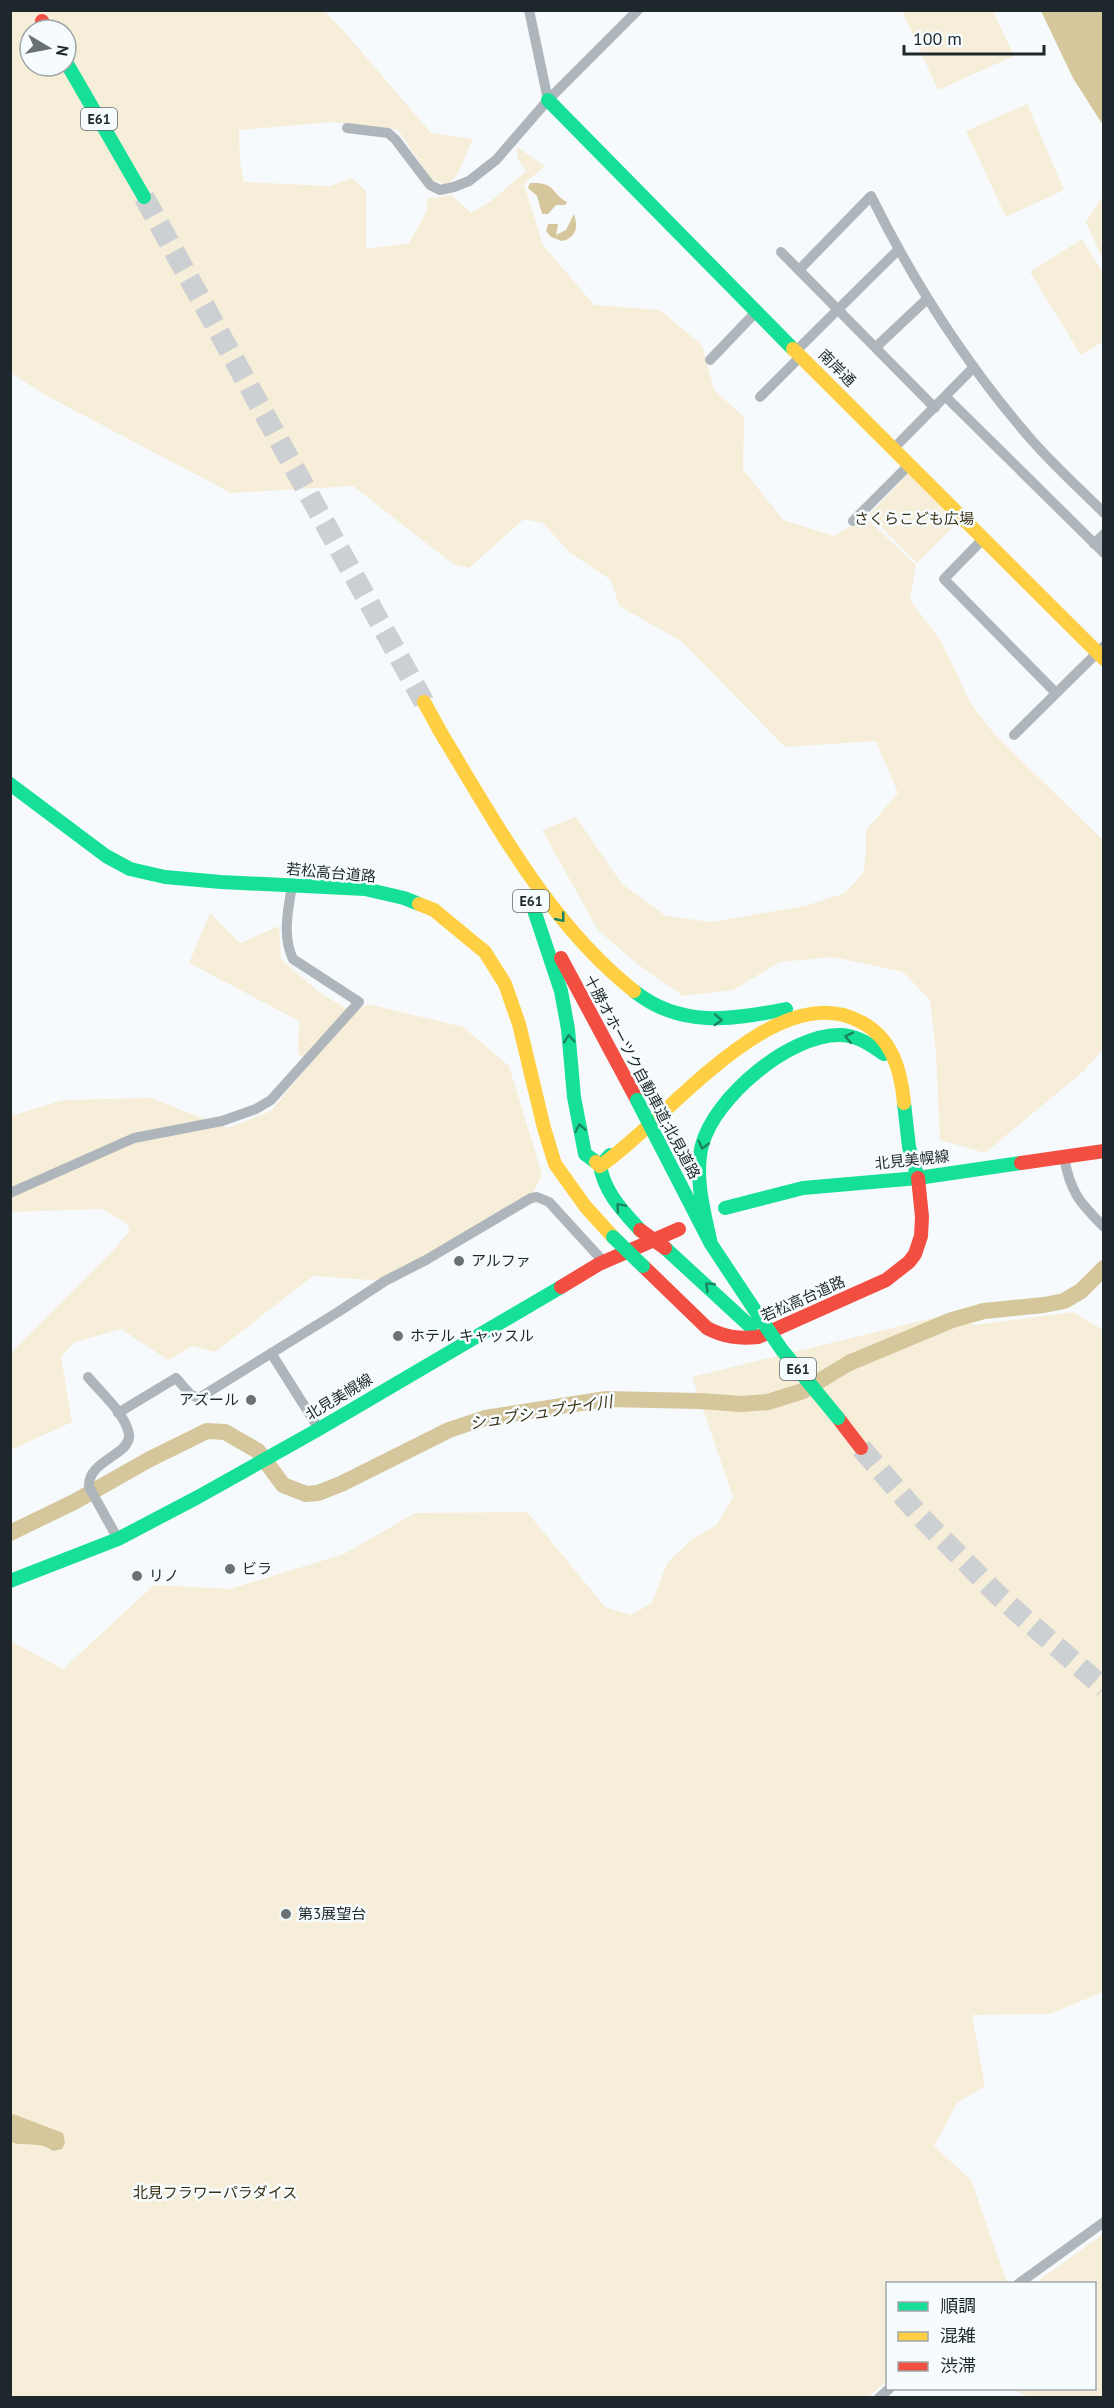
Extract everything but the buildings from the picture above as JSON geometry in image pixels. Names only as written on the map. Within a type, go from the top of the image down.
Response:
[{"type":"main road","name":"E61","points":[[75,78],[144,196]]},
{"type":"main road","name":"南岸通","points":[[548,100],[983,539],[1102,652]]},
{"type":"main road","name":"十勝オホーツク自動車道;北見道路","points":[[424,702],[637,1100],[711,1244],[755,1322],[782,1350],[857,1442]]},
{"type":"main road","points":[[438,728],[520,861],[551,906],[573,933],[630,990],[650,1004],[680,1016],[724,1021],[817,1002],[838,1003],[867,1012],[889,1029],[901,1046],[907,1061],[920,1145],[918,1178]]},
{"type":"main road","name":"若松高台道路","points":[[10,784],[106,856],[130,869],[165,877],[365,890],[404,898],[434,910],[485,952],[506,984],[519,1024],[555,1164],[585,1206],[613,1237],[707,1328],[731,1338],[758,1337],[886,1280],[902,1269],[915,1254],[921,1232],[918,1178]]},
{"type":"main road","points":[[531,901],[561,991],[568,1029],[574,1097],[585,1154],[600,1166],[602,1182],[640,1230],[755,1322]]},
{"type":"main road","points":[[600,1166],[665,1098],[717,1052],[786,1009]]},
{"type":"main road","points":[[600,1166],[626,1148],[718,1062],[786,1021],[811,1014],[830,1012],[850,1016],[864,1023],[881,1037],[891,1051],[904,1099],[909,1148],[918,1178]]},
{"type":"main road","points":[[711,1244],[700,1183],[700,1158],[707,1132],[720,1110],[738,1088],[791,1048],[820,1037],[839,1035],[865,1041],[881,1051],[897,1068]]},
{"type":"main road","name":"北見美幌線","points":[[725,1208],[803,1188],[918,1178],[1104,1151]]},
{"type":"main road","name":"北見美幌線","points":[[10,1581],[118,1539],[319,1429],[603,1262],[679,1228]]},
{"type":"street","points":[[529,10],[548,100]]},
{"type":"street","points":[[347,128],[388,133],[399,144],[429,185],[440,190],[469,181],[496,160],[548,100],[638,10]]},
{"type":"street","points":[[799,270],[871,196],[898,250],[927,299],[974,367],[1030,439],[1104,513]]},
{"type":"street","points":[[760,397],[837,310],[898,250]]},
{"type":"street","points":[[781,252],[935,408]]},
{"type":"street","points":[[876,348],[927,299]]},
{"type":"street","points":[[710,360],[756,312]]},
{"type":"street","points":[[893,449],[974,367]]},
{"type":"street","points":[[946,397],[1104,553]]},
{"type":"street","points":[[854,521],[909,465]]},
{"type":"street","points":[[1094,544],[1104,534]]},
{"type":"street","points":[[983,539],[944,579],[1056,693]]},
{"type":"street","points":[[1014,735],[1102,652]]},
{"type":"street","points":[[10,1193],[134,1138],[222,1121],[271,1100],[359,1002],[293,959],[288,948],[287,921],[292,886]]},
{"type":"street","points":[[1064,1157],[1067,1177],[1073,1192],[1104,1227]]},
{"type":"street","points":[[118,1413],[176,1378],[191,1395],[198,1398],[385,1281],[426,1260],[531,1198],[537,1197],[549,1202],[603,1262]]},
{"type":"street","points":[[271,1353],[319,1429]]},
{"type":"street","points":[[88,1377],[118,1413],[129,1433],[129,1440],[125,1446],[92,1472],[89,1479],[89,1487],[118,1539]]},
{"type":"street","points":[[1019,2282],[1104,2222]]},
{"type":"green space","points":[[10,11],[324,11],[431,133],[473,139],[457,175],[448,185],[432,180],[398,130],[331,122],[239,130],[240,162],[244,182],[330,186],[352,178],[366,191],[366,249],[409,243],[427,211],[427,199],[452,195],[471,213],[491,201],[526,171],[518,160],[517,147],[545,166],[524,184],[543,245],[594,305],[660,310],[702,345],[714,390],[744,417],[743,469],[783,520],[834,536],[866,518],[916,565],[910,600],[941,641],[971,704],[996,736],[1103,840],[1103,1049],[1085,1070],[985,1153],[940,1140],[936,1052],[930,1000],[903,972],[833,957],[780,962],[733,990],[683,996],[636,963],[598,930],[542,830],[576,817],[622,884],[666,916],[711,922],[805,906],[845,893],[863,873],[866,830],[898,793],[876,741],[785,747],[681,641],[619,606],[611,580],[569,552],[543,523],[524,519],[469,568],[453,564],[353,486],[231,493],[47,396],[11,373]]},
{"type":"green space","points":[[902,11],[993,11],[1014,56],[938,90]]},
{"type":"green space","points":[[1027,104],[1064,190],[1006,217],[966,131]]},
{"type":"green space","points":[[1103,196],[1103,260],[1086,222]]},
{"type":"green space","points":[[1082,239],[1103,273],[1104,341],[1081,355],[1030,272]]},
{"type":"green space","name":"さくらこども広場","points":[[909,472],[958,522],[917,563],[869,515]]},
{"type":"green space","points":[[210,913],[240,943],[279,926],[281,959],[318,991],[353,1013],[368,1004],[463,1027],[509,1066],[542,1174],[531,1198],[385,1281],[313,1276],[215,1352],[192,1346],[168,1360],[121,1329],[75,1342],[61,1357],[72,1422],[11,1450],[11,1353],[113,1251],[130,1230],[125,1222],[101,1209],[11,1212],[11,1116],[63,1100],[151,1098],[228,1128],[271,1111],[312,1061],[298,1054],[299,1021],[189,963]]},
{"type":"green space","name":"北見フラワーパラダイス","points":[[1073,1312],[1103,1330],[1103,1992],[1050,2014],[972,2015],[985,2086],[957,2103],[934,2146],[971,2180],[1007,2282],[886,2282],[886,2382],[868,2397],[11,2397],[10,1641],[63,1669],[154,1585],[230,1589],[344,1554],[415,1513],[527,1512],[605,1607],[631,1615],[652,1603],[667,1563],[691,1540],[717,1525],[733,1497],[692,1377],[941,1316],[976,1325]]},
{"type":"green space","points":[[1103,2234],[1103,2397],[1028,2397],[1015,2390],[1096,2390],[1096,2282],[1036,2282]]},
{"type":"shaded area","points":[[1041,11],[1103,11],[1103,125],[1073,78]]},
{"type":"shaded area","points":[[530,183],[549,186],[567,202],[565,205],[556,205],[548,214],[542,214],[537,196],[528,188]]},
{"type":"shaded area","points":[[574,214],[575,231],[571,237],[562,241],[551,237],[546,231],[548,224],[558,224],[556,235],[566,230]]},
{"type":"shaded area","points":[[11,2115],[63,2133],[65,2143],[62,2149],[53,2151],[42,2146],[11,2142]]},
{"type":"waterway","name":"シュブシュブナイ川","points":[[10,1533],[74,1502],[150,1459],[207,1431],[225,1432],[258,1451],[283,1485],[306,1494],[318,1493],[341,1484],[449,1430],[485,1418],[606,1399],[742,1404],[768,1402],[803,1391],[849,1363],[952,1320],[984,1311],[1064,1301],[1081,1291],[1104,1268]]},
{"type":"tunnel","points":[[144,197],[424,702]]},
{"type":"tunnel","points":[[861,1448],[920,1516],[1001,1598],[1104,1688]]},
{"type":"traffic: fast","points":[[75,78],[144,197]]},
{"type":"traffic: fast","points":[[548,100],[793,349]]},
{"type":"traffic: fast","points":[[10,784],[106,856],[130,869],[165,877],[221,882],[365,889],[419,904]]},
{"type":"traffic: fast","points":[[531,901],[561,991],[568,1029],[574,1097],[585,1154],[596,1162]]},
{"type":"traffic: fast","points":[[634,991],[652,1003],[688,1016],[726,1018],[786,1009]]},
{"type":"traffic: fast","points":[[711,1244],[699,1182],[702,1145],[710,1126],[738,1089],[777,1057],[798,1045],[819,1038],[839,1035],[852,1037],[884,1054]]},
{"type":"traffic: fast","points":[[637,1100],[657,1139]]},
{"type":"traffic: fast","points":[[904,1103],[909,1147],[918,1178]]},
{"type":"traffic: fast","points":[[657,1139],[711,1244],[760,1318]]},
{"type":"traffic: fast","points":[[610,1155],[600,1166],[602,1176],[615,1201],[640,1230]]},
{"type":"traffic: fast","points":[[725,1208],[803,1188],[918,1178],[1021,1163]]},
{"type":"traffic: fast","points":[[613,1237],[643,1266]]},
{"type":"traffic: fast","points":[[665,1248],[751,1327]]},
{"type":"traffic: fast","points":[[10,1581],[118,1539],[198,1497],[561,1287]]},
{"type":"traffic: fast","points":[[760,1318],[782,1350],[838,1418]]},
{"type":"traffic: slow","points":[[793,349],[1104,659]]},
{"type":"traffic: slow","points":[[424,702],[445,740]]},
{"type":"traffic: slow","points":[[438,728],[502,834],[549,902],[603,964],[634,991]]},
{"type":"traffic: slow","points":[[419,904],[434,910],[485,952],[505,984],[519,1024],[555,1164],[585,1206],[613,1237]]},
{"type":"traffic: slow","points":[[596,1162],[600,1166],[626,1146],[722,1060],[758,1035],[793,1018],[828,1013],[861,1022],[872,1029],[893,1056],[904,1103]]},
{"type":"traffic: jam","points":[[561,958],[637,1100]]},
{"type":"traffic: jam","points":[[1021,1163],[1104,1151]]},
{"type":"traffic: jam","points":[[643,1266],[707,1328],[732,1337],[758,1337],[886,1280],[909,1262],[915,1254],[921,1236],[922,1217],[918,1178]]},
{"type":"traffic: jam","points":[[561,1287],[599,1264],[679,1229]]},
{"type":"traffic: jam","points":[[640,1230],[665,1248]]},
{"type":"traffic: jam","points":[[838,1418],[861,1448]]},
{"type":"place","name":"アルファ","points":[[459,1261]]},
{"type":"place","name":"ホテル キャッスル","points":[[398,1336]]},
{"type":"place","name":"アズール","points":[[251,1400]]},
{"type":"place","name":"ビラ","points":[[230,1569]]},
{"type":"place","name":"リノ","points":[[137,1576]]},
{"type":"place","name":"第3展望台","points":[[286,1914]]}]
